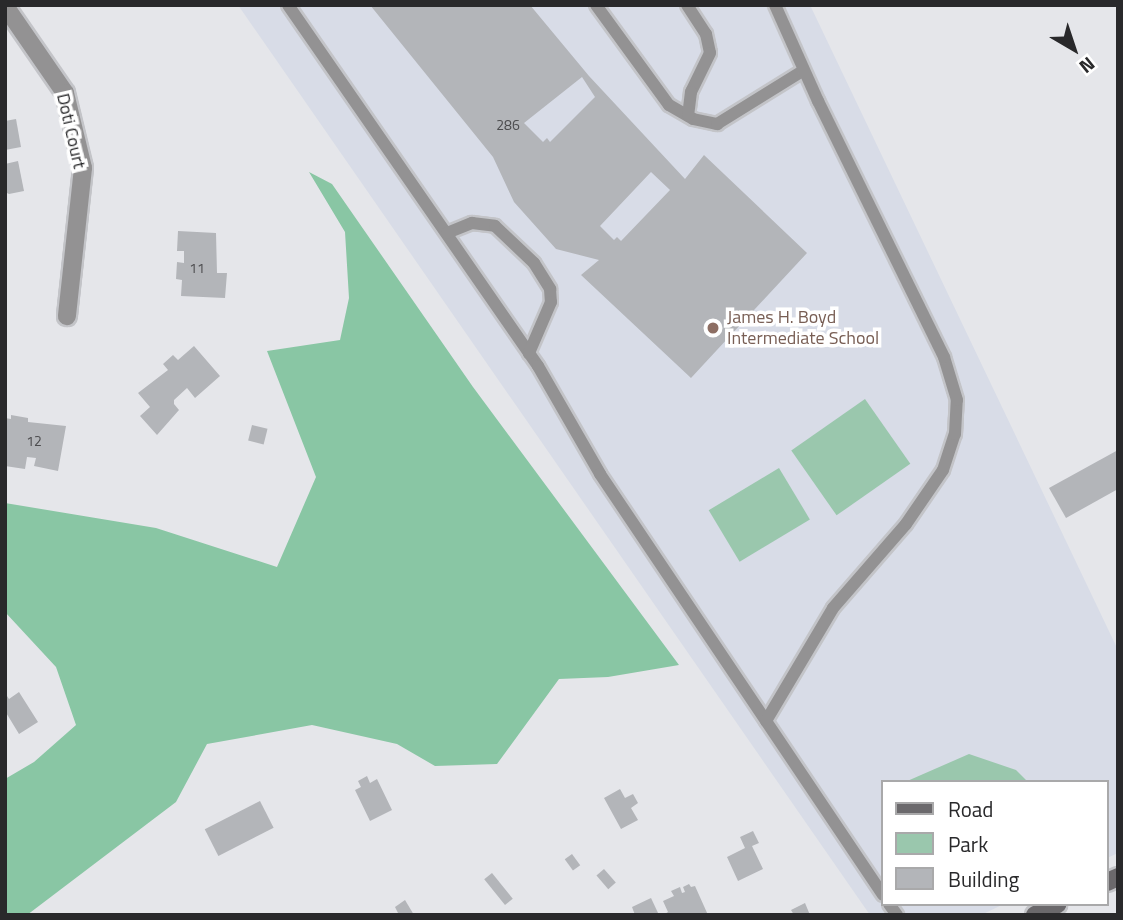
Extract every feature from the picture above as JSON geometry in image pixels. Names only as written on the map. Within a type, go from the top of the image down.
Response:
[{"type":"main road","points":[[1035,915],[1054,906]]},
{"type":"street","name":"Doti Court","points":[[5,6],[65,93],[83,168],[67,316]]},
{"type":"lane","points":[[288,5],[529,353],[600,474],[881,892]]},
{"type":"lane","points":[[596,5],[669,105],[688,116],[717,124],[804,70]]},
{"type":"lane","points":[[687,5],[706,34],[710,53],[691,92],[688,116]]},
{"type":"lane","points":[[766,721],[833,608],[906,524],[943,470],[954,434],[957,400],[944,357],[775,5]]},
{"type":"lane","points":[[447,233],[472,223],[495,226],[534,263],[550,289],[551,302],[529,353]]},
{"type":"shaded area","name":"James H. Boyd Intermediate School","points":[[238,5],[810,5],[1118,650],[1118,853],[1109,857],[1109,780],[881,780],[881,906],[1000,906],[981,915],[870,915]]},
{"type":"green space","points":[[309,172],[332,184],[473,387],[679,665],[608,677],[559,679],[497,764],[435,766],[397,744],[312,725],[207,744],[176,802],[27,915],[5,915],[5,779],[34,762],[76,725],[56,667],[5,612],[5,503],[156,528],[277,567],[316,477],[267,351],[340,340],[349,298],[345,232]]},
{"type":"green space","points":[[865,399],[910,464],[837,515],[791,451]]},
{"type":"green space","points":[[779,468],[810,519],[740,562],[709,510]]},
{"type":"green space","points":[[969,754],[1016,770],[1026,780],[910,780]]},
{"type":"building","points":[[370,5],[530,5],[589,76],[685,179],[704,155],[807,253],[691,378],[581,275],[599,260],[556,249],[514,202],[493,157]],"holes":[[[582,77],[595,97],[550,142],[547,138],[543,142],[524,123]],[[651,172],[670,190],[621,241],[617,237],[614,240],[600,226]]]},
{"type":"building","points":[[16,119],[21,147],[5,150],[5,121]]},
{"type":"building","points":[[18,161],[24,191],[9,194],[5,192],[5,164]]},
{"type":"building","points":[[178,231],[216,233],[217,273],[227,273],[225,298],[181,296],[182,280],[176,279],[177,262],[184,263],[184,251],[177,251]]},
{"type":"building","points":[[194,346],[220,376],[195,398],[187,388],[174,400],[179,410],[157,435],[140,416],[150,407],[138,393],[168,370],[163,364],[173,355],[178,360]]},
{"type":"building","points":[[11,415],[28,418],[28,422],[66,426],[58,471],[34,466],[36,458],[27,457],[25,469],[5,466],[5,418],[11,419]]},
{"type":"building","points":[[252,425],[268,429],[264,444],[248,441]]},
{"type":"building","points":[[1118,450],[1118,489],[1066,518],[1049,488]]},
{"type":"building","points":[[19,692],[38,722],[19,734],[5,711],[5,693],[9,699]]},
{"type":"building","points":[[367,776],[370,783],[377,779],[392,810],[370,821],[355,790],[361,787],[358,781]]},
{"type":"building","points":[[620,789],[625,798],[633,794],[638,803],[631,808],[638,820],[621,829],[604,798]]},
{"type":"building","points":[[260,801],[274,828],[218,856],[205,829]]},
{"type":"building","points":[[753,831],[759,843],[752,846],[763,869],[738,881],[727,857],[745,848],[740,837]]},
{"type":"building","points":[[572,854],[580,865],[573,871],[565,859]]},
{"type":"building","points":[[604,869],[616,883],[608,889],[596,876]]},
{"type":"building","points":[[492,873],[513,899],[505,905],[484,879]]},
{"type":"building","points":[[689,884],[691,887],[695,886],[708,915],[663,915],[668,912],[663,901],[674,896],[671,891],[680,887],[682,893],[685,892],[683,887]]},
{"type":"building","points":[[651,898],[659,915],[635,915],[632,907]]},
{"type":"building","points":[[405,900],[414,915],[399,915],[395,907]]},
{"type":"building","points":[[805,903],[810,915],[794,915],[791,910]]},
{"type":"place","name":"James H. Boyd Intermediate School","points":[[713,328]]}]
